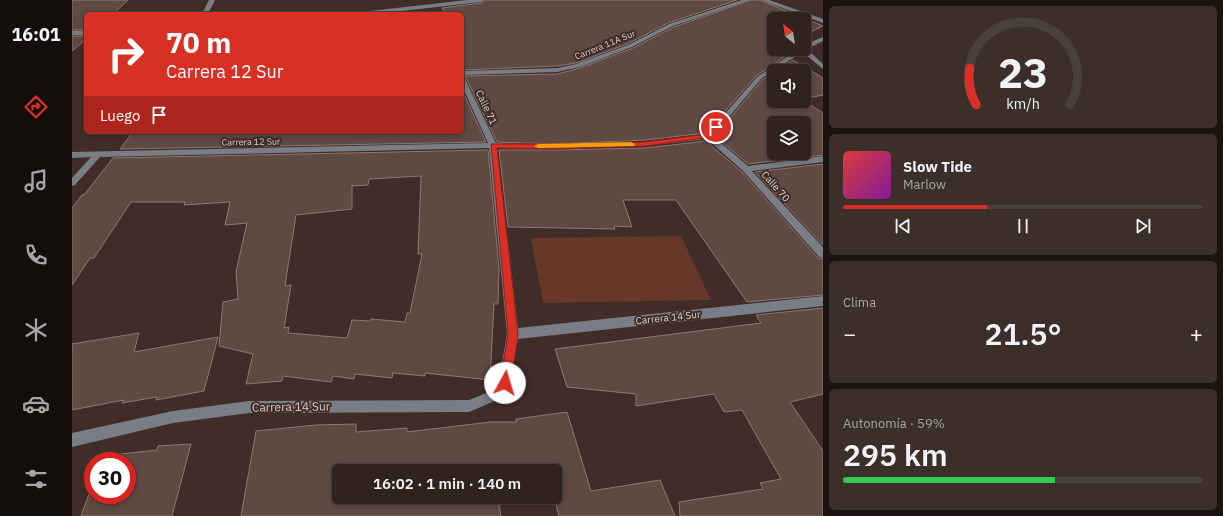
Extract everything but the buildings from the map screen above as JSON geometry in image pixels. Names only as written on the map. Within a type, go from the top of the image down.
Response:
[{"type":"street","points":[[206,12],[212,0]]},
{"type":"street","points":[[413,0],[423,12]]},
{"type":"street","points":[[381,12],[480,0]]},
{"type":"street","name":"Carrera 11A Sur","points":[[464,73],[557,70],[578,66],[630,46],[671,25],[747,0]]},
{"type":"street","points":[[764,0],[823,21]]},
{"type":"street","points":[[72,33],[84,33]]},
{"type":"street","points":[[811,45],[823,39]]},
{"type":"street","points":[[709,136],[759,78],[792,56]]},
{"type":"street","points":[[810,56],[823,67]]},
{"type":"street","name":"Calle 71","points":[[464,83],[493,145],[513,334],[505,383]]},
{"type":"street","name":"Carrera 12 Sur","points":[[72,155],[97,156],[493,145],[556,146],[645,144],[709,136]]},
{"type":"street","name":"Calle 70","points":[[709,136],[746,169],[823,254]]},
{"type":"street","points":[[72,183],[97,156]]},
{"type":"street","points":[[746,169],[823,159]]},
{"type":"street","name":"Carrera 14 Sur","points":[[513,334],[823,301]]},
{"type":"street","name":"Carrera 14 Sur","points":[[72,440],[173,417],[249,407],[469,406],[493,396],[505,383]]},
{"type":"shaded area","points":[[681,236],[711,300],[543,303],[531,238]]},
{"type":"slow traffic","points":[[538,146],[631,144]]},
{"type":"route","points":[[505,383],[513,334],[493,145],[556,146],[645,144],[709,136],[716,127]]}]
